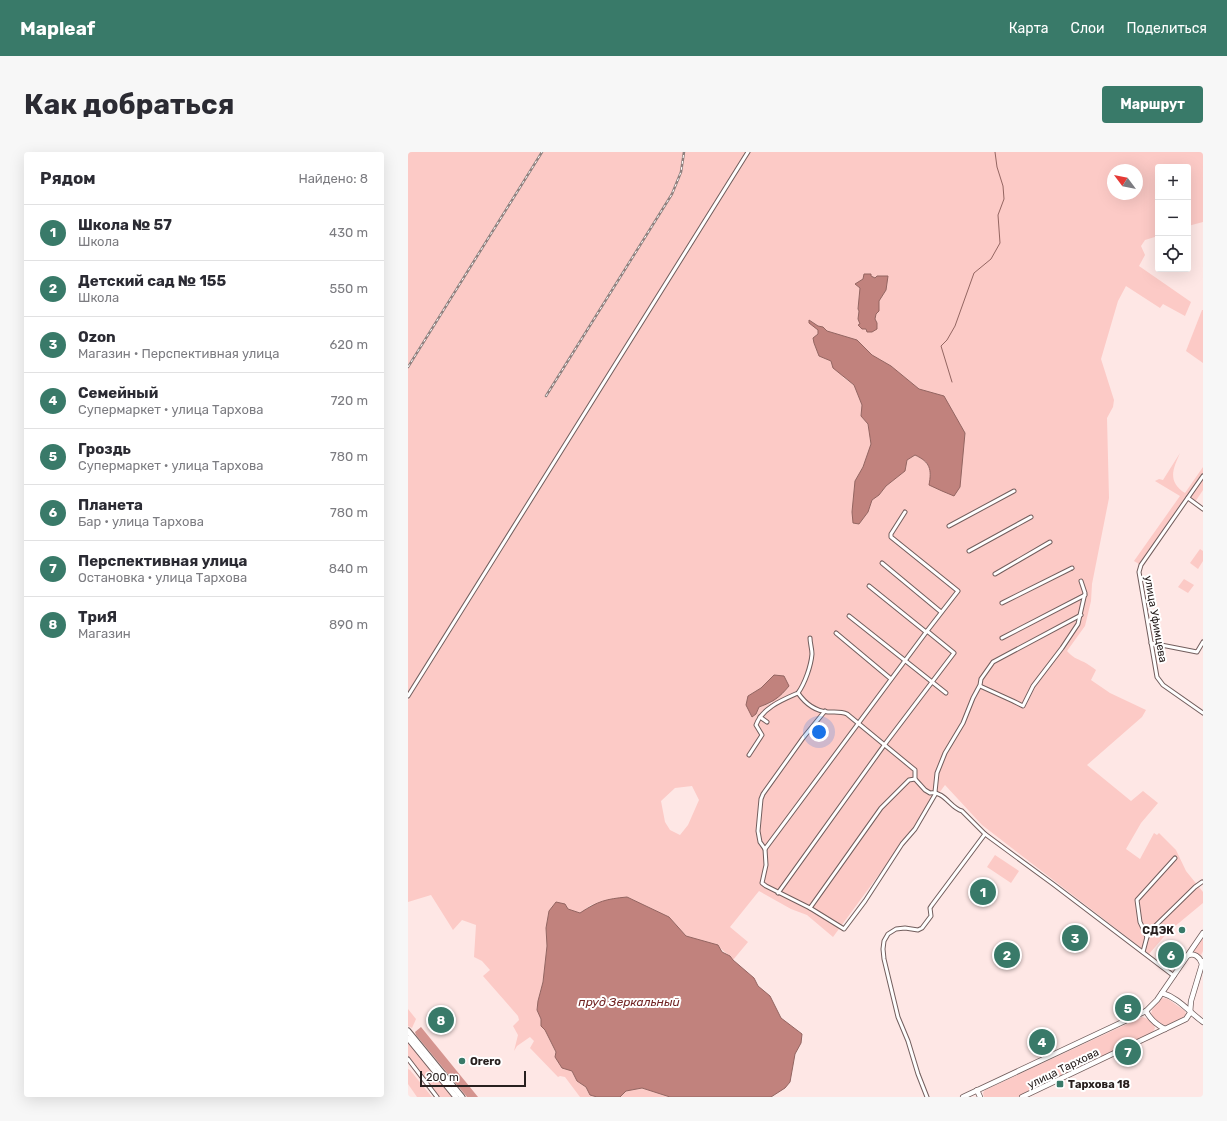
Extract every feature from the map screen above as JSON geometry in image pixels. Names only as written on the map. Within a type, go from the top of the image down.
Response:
[{"type":"main road","name":"улица Тархова","points":[[963,1097],[1146,1011],[1162,993],[1203,933]]},
{"type":"main road","points":[[1187,956],[1191,954],[1200,958],[1202,962],[1191,1001],[1190,1013]]},
{"type":"main road","points":[[1162,993],[1168,995],[1187,1008],[1190,1013],[1203,1022]]},
{"type":"main road","points":[[1146,1011],[1148,1016],[1157,1025],[1165,1029]]},
{"type":"main road","name":"улица Тархова","points":[[1022,1097],[1186,1019],[1190,1013]]},
{"type":"main road","points":[[408,1031],[462,1097]]},
{"type":"main road","points":[[408,1038],[456,1097]]},
{"type":"main road","points":[[977,1090],[980,1097]]},
{"type":"street","points":[[408,696],[748,152]]},
{"type":"street","name":"улица Уфимцева","points":[[1203,476],[1139,570],[1157,677],[1165,686],[1203,713]]},
{"type":"street","points":[[949,526],[1014,491]]},
{"type":"street","points":[[1188,498],[1203,509]]},
{"type":"street","points":[[765,849],[958,590],[891,537],[891,534],[905,512]]},
{"type":"street","points":[[969,551],[1031,517]]},
{"type":"street","points":[[995,574],[1050,542]]},
{"type":"street","points":[[882,563],[941,612]]},
{"type":"street","points":[[1002,603],[1072,568]]},
{"type":"street","points":[[980,686],[1023,706],[1033,686],[1078,624],[1085,595],[1081,581]]},
{"type":"street","points":[[778,893],[885,744],[954,653],[869,586]]},
{"type":"street","points":[[1002,638],[1085,595]]},
{"type":"street","points":[[825,712],[803,738],[761,799],[758,831],[760,842],[765,849],[766,865],[762,883],[778,893],[810,908],[844,929],[865,901],[902,844],[915,829],[937,793],[937,773],[945,753],[963,723],[972,698],[980,686],[980,679],[993,662],[1081,615]]},
{"type":"street","points":[[849,616],[946,693]]},
{"type":"street","points":[[836,633],[891,678]]},
{"type":"street","points":[[749,754],[762,735],[756,725],[760,717],[772,706],[798,693],[803,683],[812,655],[810,638]]},
{"type":"street","points":[[1151,642],[1197,652],[1203,642]]},
{"type":"street","points":[[798,693],[807,704],[825,712],[843,712],[859,722],[915,770],[914,779]]},
{"type":"street","points":[[760,717],[767,722]]},
{"type":"street","points":[[914,779],[930,793],[937,793],[944,797],[958,810],[962,811],[985,834],[1174,976]]},
{"type":"street","points":[[810,908],[881,808],[909,780],[914,779]]},
{"type":"street","points":[[927,1097],[894,1003],[884,959],[884,941],[888,934],[896,929],[904,928],[918,930],[922,928],[931,916],[930,908],[932,905],[985,834]]},
{"type":"street","points":[[1147,937],[1140,922],[1137,900],[1175,858]]},
{"type":"street","points":[[1143,952],[1148,933],[1202,882]]},
{"type":"street","points":[[408,1059],[437,1097]]},
{"type":"shaded area","points":[[408,152],[746,152],[408,692]]},
{"type":"shaded area","points":[[750,152],[1203,152],[1203,222],[1191,225],[1191,164],[1155,164],[1155,237],[1145,240],[1141,246],[1145,255],[1139,266],[1191,302],[1185,316],[1163,304],[1160,308],[1126,286],[1118,301],[1101,359],[1114,400],[1113,407],[1107,418],[1109,498],[1092,584],[1091,601],[1085,626],[1067,651],[1096,670],[1091,680],[1110,693],[1146,710],[1142,717],[1087,765],[1131,801],[1143,791],[1158,803],[1141,823],[1126,849],[1140,859],[1154,833],[1157,835],[1159,833],[1176,850],[1186,871],[1203,892],[1203,903],[1168,932],[1149,954],[982,825],[945,785],[833,937],[807,915],[791,909],[759,891],[730,927],[748,942],[733,960],[718,945],[686,936],[669,917],[627,897],[591,905],[580,913],[568,909],[549,911],[546,928],[547,946],[543,982],[537,1010],[541,1019],[541,1026],[545,1030],[556,1052],[555,1057],[562,1068],[572,1071],[577,1081],[586,1087],[590,1095],[597,1097],[580,1097],[565,1077],[558,1077],[530,1048],[534,1041],[530,1037],[517,1046],[514,1051],[518,1035],[513,1026],[519,1020],[518,1016],[483,976],[490,970],[482,961],[474,957],[476,925],[462,920],[453,930],[431,895],[408,902],[408,700]],"holes":[[[871,276],[886,290],[879,301],[879,311],[876,314],[875,319],[866,329],[862,329],[858,314],[860,288],[855,284]],[[809,320],[818,326],[823,327],[827,331],[857,340],[872,355],[891,366],[919,389],[944,397],[929,485],[929,467],[924,461],[915,455],[907,460],[905,471],[886,486],[879,495],[872,500],[868,512],[859,524],[853,523],[855,481],[863,467],[871,444],[868,424],[861,416],[862,405],[854,385],[844,378],[831,361],[819,356],[814,343],[818,334],[818,329],[809,323]],[[774,675],[772,703],[759,707],[756,714],[751,715],[748,696],[761,688]],[[692,786],[699,800],[688,825],[680,835],[670,830],[665,822],[661,801],[675,788]]]},
{"type":"shaded area","points":[[1203,310],[1203,363],[1186,351]]},
{"type":"shaded area","points":[[1180,453],[1175,464],[1173,474],[1179,488],[1185,493],[1203,467],[1203,473],[1139,564],[1134,561],[1180,496],[1155,481],[1159,479],[1163,480]]},
{"type":"shaded area","points":[[1203,479],[1203,490],[1195,502],[1191,496]]},
{"type":"shaded area","points":[[1200,549],[1203,551],[1203,561],[1198,569],[1190,563]]},
{"type":"shaded area","points":[[1184,579],[1194,585],[1188,593],[1178,587]]},
{"type":"shaded area","points":[[995,855],[1019,871],[1011,883],[987,867]]},
{"type":"shaded area","points":[[1203,937],[1203,951],[1201,955],[1199,955],[1193,952]]},
{"type":"shaded area","points":[[1159,999],[1168,999],[1185,1011],[1185,1017],[1168,1026],[1152,1017],[1152,1010]]},
{"type":"shaded area","points":[[408,1009],[416,1019],[412,1028],[408,1026]]},
{"type":"shaded area","points":[[1142,1017],[1153,1024],[1155,1028],[1153,1032],[1018,1097],[984,1097],[983,1093],[985,1090]]},
{"type":"shaded area","points":[[421,1027],[478,1097],[467,1097],[416,1035],[415,1032]]},
{"type":"shaded area","points":[[408,1042],[453,1097],[439,1097],[408,1056]]},
{"type":"shaded area","points":[[408,1069],[432,1097],[417,1097],[408,1084]]},
{"type":"shaded area","points":[[642,1088],[670,1097],[620,1097],[626,1091]]},
{"type":"water","points":[[864,274],[871,274],[871,276],[875,278],[877,276],[888,276],[886,290],[879,301],[879,311],[876,314],[875,319],[877,329],[872,332],[867,332],[866,329],[862,329],[858,325],[860,324],[858,319],[858,309],[860,288],[855,284],[863,279]]},
{"type":"water","points":[[809,320],[818,326],[823,327],[827,331],[857,340],[872,355],[891,366],[919,389],[944,396],[965,433],[960,487],[954,496],[929,485],[929,467],[924,460],[915,455],[907,460],[905,471],[886,486],[879,495],[872,500],[868,512],[859,524],[853,523],[852,512],[855,481],[863,467],[871,444],[868,424],[861,416],[862,405],[854,385],[833,368],[831,361],[819,356],[813,338],[818,334],[818,330],[809,323]]},
{"type":"water","points":[[774,675],[784,676],[789,686],[776,699],[759,707],[756,714],[752,717],[746,705],[748,696],[761,688]]},
{"type":"water","name":"пруд Зеркальный","points":[[627,897],[669,917],[686,936],[718,945],[722,952],[730,956],[754,978],[758,986],[770,996],[781,1018],[802,1034],[801,1043],[795,1054],[790,1082],[785,1088],[771,1097],[670,1097],[642,1088],[626,1091],[620,1097],[597,1097],[590,1095],[586,1087],[577,1081],[572,1071],[562,1068],[555,1057],[556,1052],[545,1030],[541,1026],[541,1019],[537,1010],[543,982],[547,946],[546,928],[549,911],[556,902],[565,904],[568,909],[580,913],[602,901]]},
{"type":"waterway","points":[[952,382],[941,346],[947,340],[955,326],[974,273],[991,259],[1000,243],[998,215],[1004,199],[1003,186],[997,167],[995,152]]},
{"type":"railway","points":[[408,367],[542,152]]},
{"type":"railway","points":[[546,396],[672,194],[681,172],[684,152]]},
{"type":"place","name":"Школа № 57","points":[[983,892]]},
{"type":"place","name":"СДЭК","points":[[1182,930]]},
{"type":"place","name":"Ozon","points":[[1075,938]]},
{"type":"place","name":"Детский сад № 155","points":[[1007,955]]},
{"type":"place","name":"Планета","points":[[1171,955]]},
{"type":"place","name":"Гроздь","points":[[1128,1008]]},
{"type":"place","name":"ТриЯ","points":[[441,1020]]},
{"type":"place","name":"Семейный","points":[[1042,1042]]},
{"type":"place","name":"Перспективная улица","points":[[1128,1052]]},
{"type":"place","name":"Orero","points":[[462,1061]]},
{"type":"place","name":"Тархова 18","points":[[1060,1084]]}]
